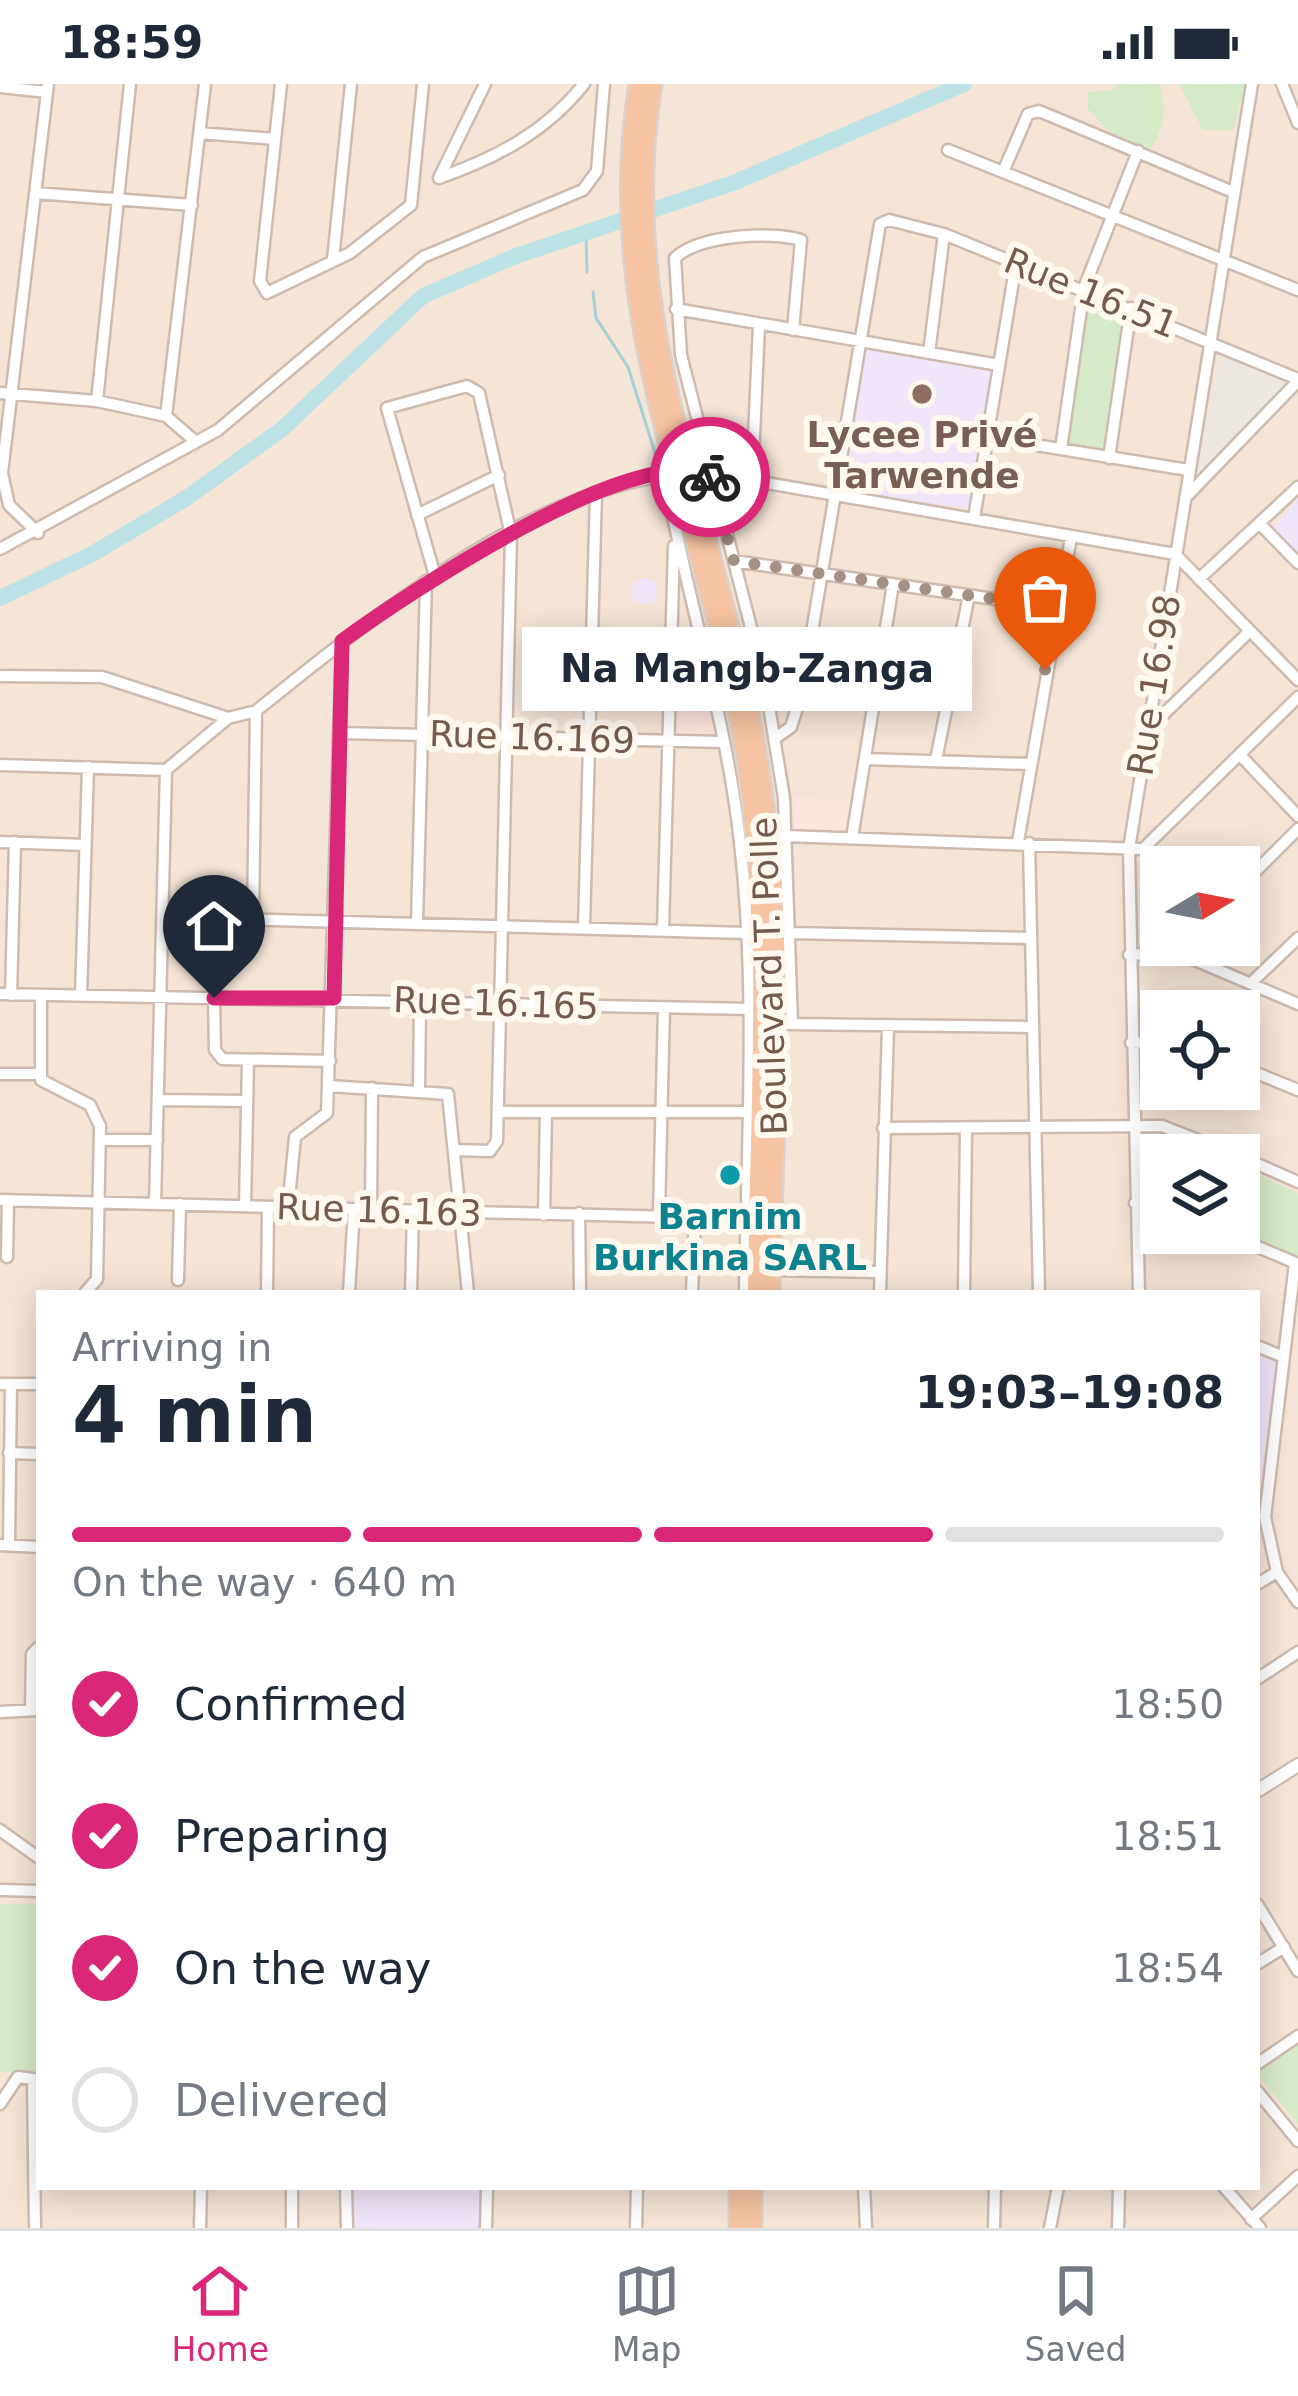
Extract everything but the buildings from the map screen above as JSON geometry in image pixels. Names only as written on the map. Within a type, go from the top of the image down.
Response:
[{"type":"highway","points":[[635,190],[638,84]]},
{"type":"highway","points":[[635,190],[653,84]]},
{"type":"highway","name":"Boulevard T. Polle","points":[[635,190],[635,242],[677,473],[744,749],[771,1015]]},
{"type":"highway","name":"Boulevard T. Polle","points":[[677,473],[739,656],[779,836],[756,1290]]},
{"type":"highway","name":"Boulevard T. Polle","points":[[758,1219],[771,1270],[771,1290]]},
{"type":"highway","points":[[737,2228],[738,2190]]},
{"type":"highway","points":[[753,2190],[753,2228]]},
{"type":"street","points":[[97,401],[130,84]]},
{"type":"street","points":[[166,416],[205,84]]},
{"type":"street","points":[[281,84],[262,289],[273,293],[333,260],[411,205],[423,84]]},
{"type":"street","points":[[333,260],[350,84]]},
{"type":"street","points":[[485,84],[439,178],[521,141],[557,115],[584,84]]},
{"type":"street","points":[[0,549],[38,533],[196,442],[289,374],[423,257],[583,190],[596,171],[604,84]]},
{"type":"street","name":"Rue 16.98","points":[[1139,1290],[1129,849],[1252,84]]},
{"type":"street","points":[[1282,84],[1298,123]]},
{"type":"street","points":[[0,87],[48,88],[6,393],[1,473],[9,505],[38,533]]},
{"type":"street","points":[[1004,172],[1033,111],[1233,192]]},
{"type":"street","points":[[200,133],[275,139]]},
{"type":"street","points":[[948,150],[1297,290],[1298,272]]},
{"type":"street","points":[[1061,449],[1084,288],[1138,152]]},
{"type":"street","points":[[35,193],[192,205]]},
{"type":"street","name":"Rue 16.51","points":[[857,341],[880,224],[889,220],[944,234],[1084,288],[1298,380]]},
{"type":"street","points":[[929,353],[944,234]]},
{"type":"street","points":[[746,1290],[758,1219],[748,1112],[791,933],[774,739],[680,356],[673,268],[683,250],[794,237],[803,247],[793,330]]},
{"type":"street","points":[[974,518],[1016,263]]},
{"type":"street","points":[[1109,458],[1131,308]]},
{"type":"street","points":[[676,309],[999,365]]},
{"type":"street","points":[[752,481],[758,439],[759,325]]},
{"type":"street","points":[[774,739],[791,727],[797,713],[857,341]]},
{"type":"street","points":[[1183,500],[1298,380]]},
{"type":"street","points":[[417,923],[430,578],[388,416],[392,404],[475,387],[511,535],[502,1005],[494,1148],[455,1150]]},
{"type":"street","points":[[6,393],[97,401],[166,416],[196,442]]},
{"type":"street","points":[[987,437],[1188,470]]},
{"type":"street","points":[[663,928],[677,473]]},
{"type":"street","points":[[0,765],[166,770],[228,718],[256,711],[430,578],[596,492],[677,473],[709,473],[1174,554],[1298,680]]},
{"type":"street","points":[[417,515],[499,475]]},
{"type":"street","points":[[1199,579],[1298,487]]},
{"type":"street","points":[[584,927],[596,492]]},
{"type":"street","points":[[1259,523],[1298,563]]},
{"type":"street","points":[[674,530],[724,742],[740,844],[746,934],[771,1015]]},
{"type":"street","points":[[1039,1290],[1024,843],[1029,764],[1071,537]]},
{"type":"street","points":[[734,561],[1056,608]]},
{"type":"street","points":[[852,838],[893,584]]},
{"type":"street","points":[[936,760],[969,596]]},
{"type":"street","points":[[1145,732],[1250,631]]},
{"type":"street","points":[[288,1208],[296,1137],[326,1117],[329,1086],[342,641]]},
{"type":"street","points":[[0,676],[102,677],[228,718]]},
{"type":"street","points":[[779,836],[1143,849],[1298,697]]},
{"type":"street","points":[[253,920],[256,711]]},
{"type":"street","name":"Rue 16.169","points":[[340,733],[724,742]]},
{"type":"street","points":[[1240,755],[1298,815]]},
{"type":"street","points":[[865,759],[1029,764]]},
{"type":"street","points":[[81,996],[88,767]]},
{"type":"street","points":[[155,1204],[166,770]]},
{"type":"street","points":[[1260,867],[1298,830]]},
{"type":"street","points":[[0,842],[86,845]]},
{"type":"street","points":[[5,994],[15,842]]},
{"type":"street","points":[[163,917],[746,934]]},
{"type":"street","points":[[791,933],[1029,938]]},
{"type":"street","points":[[1251,983],[1298,938]]},
{"type":"street","points":[[1129,955],[1140,953]]},
{"type":"street","points":[[1216,966],[1298,1004]]},
{"type":"street","name":"Rue 16.165","points":[[5,994],[664,1008],[888,1026],[1031,1027]]},
{"type":"street","points":[[38,1074],[41,995]]},
{"type":"street","points":[[214,998],[218,1056],[330,1061]]},
{"type":"street","points":[[419,1089],[420,1002]]},
{"type":"street","points":[[659,1213],[664,1008]]},
{"type":"street","points":[[880,1290],[888,1026]]},
{"type":"street","points":[[1131,1043],[1140,1043]]},
{"type":"street","points":[[245,1205],[248,1060]]},
{"type":"street","points":[[1260,1074],[1294,1088],[1298,1071]]},
{"type":"street","points":[[0,1074],[38,1074],[98,1114],[97,1279],[88,1290]]},
{"type":"street","points":[[329,1086],[448,1094],[468,1290]]},
{"type":"street","points":[[371,1210],[372,1088]]},
{"type":"street","points":[[158,1100],[248,1101]]},
{"type":"street","points":[[498,1112],[748,1112]]},
{"type":"street","points":[[544,1215],[547,1112]]},
{"type":"street","points":[[883,1128],[1132,1124],[1168,1127],[1185,1134]]},
{"type":"street","points":[[964,1290],[966,1129]]},
{"type":"street","points":[[100,1140],[157,1140]]},
{"type":"street","points":[[1260,1166],[1298,1183]]},
{"type":"street","points":[[4,1200],[7,1257]]},
{"type":"street","name":"Rue 16.163","points":[[4,1200],[758,1219]]},
{"type":"street","points":[[1135,1203],[1140,1204]]},
{"type":"street","points":[[178,1280],[180,1204]]},
{"type":"street","points":[[267,1290],[268,1207]]},
{"type":"street","points":[[350,1290],[354,1209]]},
{"type":"street","points":[[411,1290],[412,1211]]},
{"type":"street","points":[[579,1213],[580,1290]]},
{"type":"street","points":[[692,1290],[695,1214]]},
{"type":"street","points":[[1260,1248],[1296,1264],[1261,1517],[1277,1572],[1298,1602]]},
{"type":"street","points":[[771,1270],[880,1272]]},
{"type":"street","points":[[1260,1347],[1281,1356]]},
{"type":"street","points":[[36,1384],[5,1384],[9,1453],[4,1545],[36,1546]]},
{"type":"street","points":[[9,1453],[36,1454]]},
{"type":"street","points":[[1260,1582],[1277,1572]]},
{"type":"street","points":[[0,1712],[35,1710],[32,1654],[36,1650]]},
{"type":"street","points":[[1260,1676],[1298,1652]]},
{"type":"street","points":[[1260,1788],[1293,1768],[1298,1786]]},
{"type":"street","points":[[0,1831],[36,1856]]},
{"type":"street","points":[[0,1890],[36,1891]]},
{"type":"street","points":[[1260,1909],[1298,1971]]},
{"type":"street","points":[[1260,1962],[1284,1947]]},
{"type":"street","points":[[1260,2062],[1298,2036]]},
{"type":"street","points":[[0,2104],[18,2077],[33,2079],[36,2122]]},
{"type":"street","points":[[1260,2094],[1296,2135]]},
{"type":"street","points":[[1227,2190],[1255,2223],[1298,2176]]},
{"type":"street","points":[[35,2228],[36,2190]]},
{"type":"street","points":[[200,2228],[201,2190]]},
{"type":"street","points":[[292,2190],[292,2228]]},
{"type":"street","points":[[346,2190],[347,2228]]},
{"type":"street","points":[[487,2190],[487,2228]]},
{"type":"street","points":[[636,2228],[637,2190]]},
{"type":"street","points":[[864,2190],[866,2228]]},
{"type":"street","points":[[994,2190],[994,2228]]},
{"type":"street","points":[[1050,2228],[1057,2190]]},
{"type":"street","points":[[1118,2228],[1119,2190]]},
{"type":"shaded area","points":[[0,84],[1298,84],[1298,2228],[0,2228]]},
{"type":"shaded area","points":[[865,346],[994,366],[973,509],[838,491]]},
{"type":"shaded area","points":[[1222,352],[1289,382],[1191,481]]},
{"type":"shaded area","points":[[1298,498],[1298,555],[1273,528]]},
{"type":"shaded area","points":[[644,578],[657,591],[644,604],[631,591]]},
{"type":"shaded area","points":[[707,676],[719,738],[674,738],[674,684]]},
{"type":"shaded area","points":[[793,796],[853,802],[849,829],[796,830]]},
{"type":"shaded area","points":[[1260,1355],[1273,1361],[1260,1488]]},
{"type":"shaded area","points":[[352,2190],[481,2190],[480,2228],[351,2228]]},
{"type":"green space","points":[[1118,84],[1160,84],[1163,118],[1149,151],[1120,142],[1087,108],[1088,92],[1113,90]]},
{"type":"green space","points":[[1179,84],[1245,84],[1234,130],[1203,130]]},
{"type":"green space","points":[[1087,296],[1124,313],[1104,451],[1066,446]]},
{"type":"green space","points":[[1260,1176],[1298,1193],[1298,1264],[1260,1247]]},
{"type":"green space","points":[[0,1904],[36,1904],[36,2073],[0,2072]]},
{"type":"green space","points":[[1298,2044],[1298,2124],[1260,2077],[1260,2071]]},
{"type":"waterway","points":[[0,598],[92,554],[185,499],[281,430],[423,296],[516,256],[733,183],[964,84]]},
{"type":"waterway","points":[[586,235],[587,272]]},
{"type":"waterway","points":[[593,292],[596,318],[628,367],[656,456]]},
{"type":"way so far","points":[[710,477],[734,561],[1056,608],[1045,670]]},
{"type":"place","name":"Lycee Privé Tarwende","points":[[922,394]]},
{"type":"place","name":"Na Mangb-Zanga","points":[[1045,670]]},
{"type":"place","name":"Barnim Burkina SARL","points":[[730,1175]]},
{"type":"route","points":[[214,998],[334,998],[342,641],[426,581],[596,492],[665,474],[709,473],[710,477]]}]
